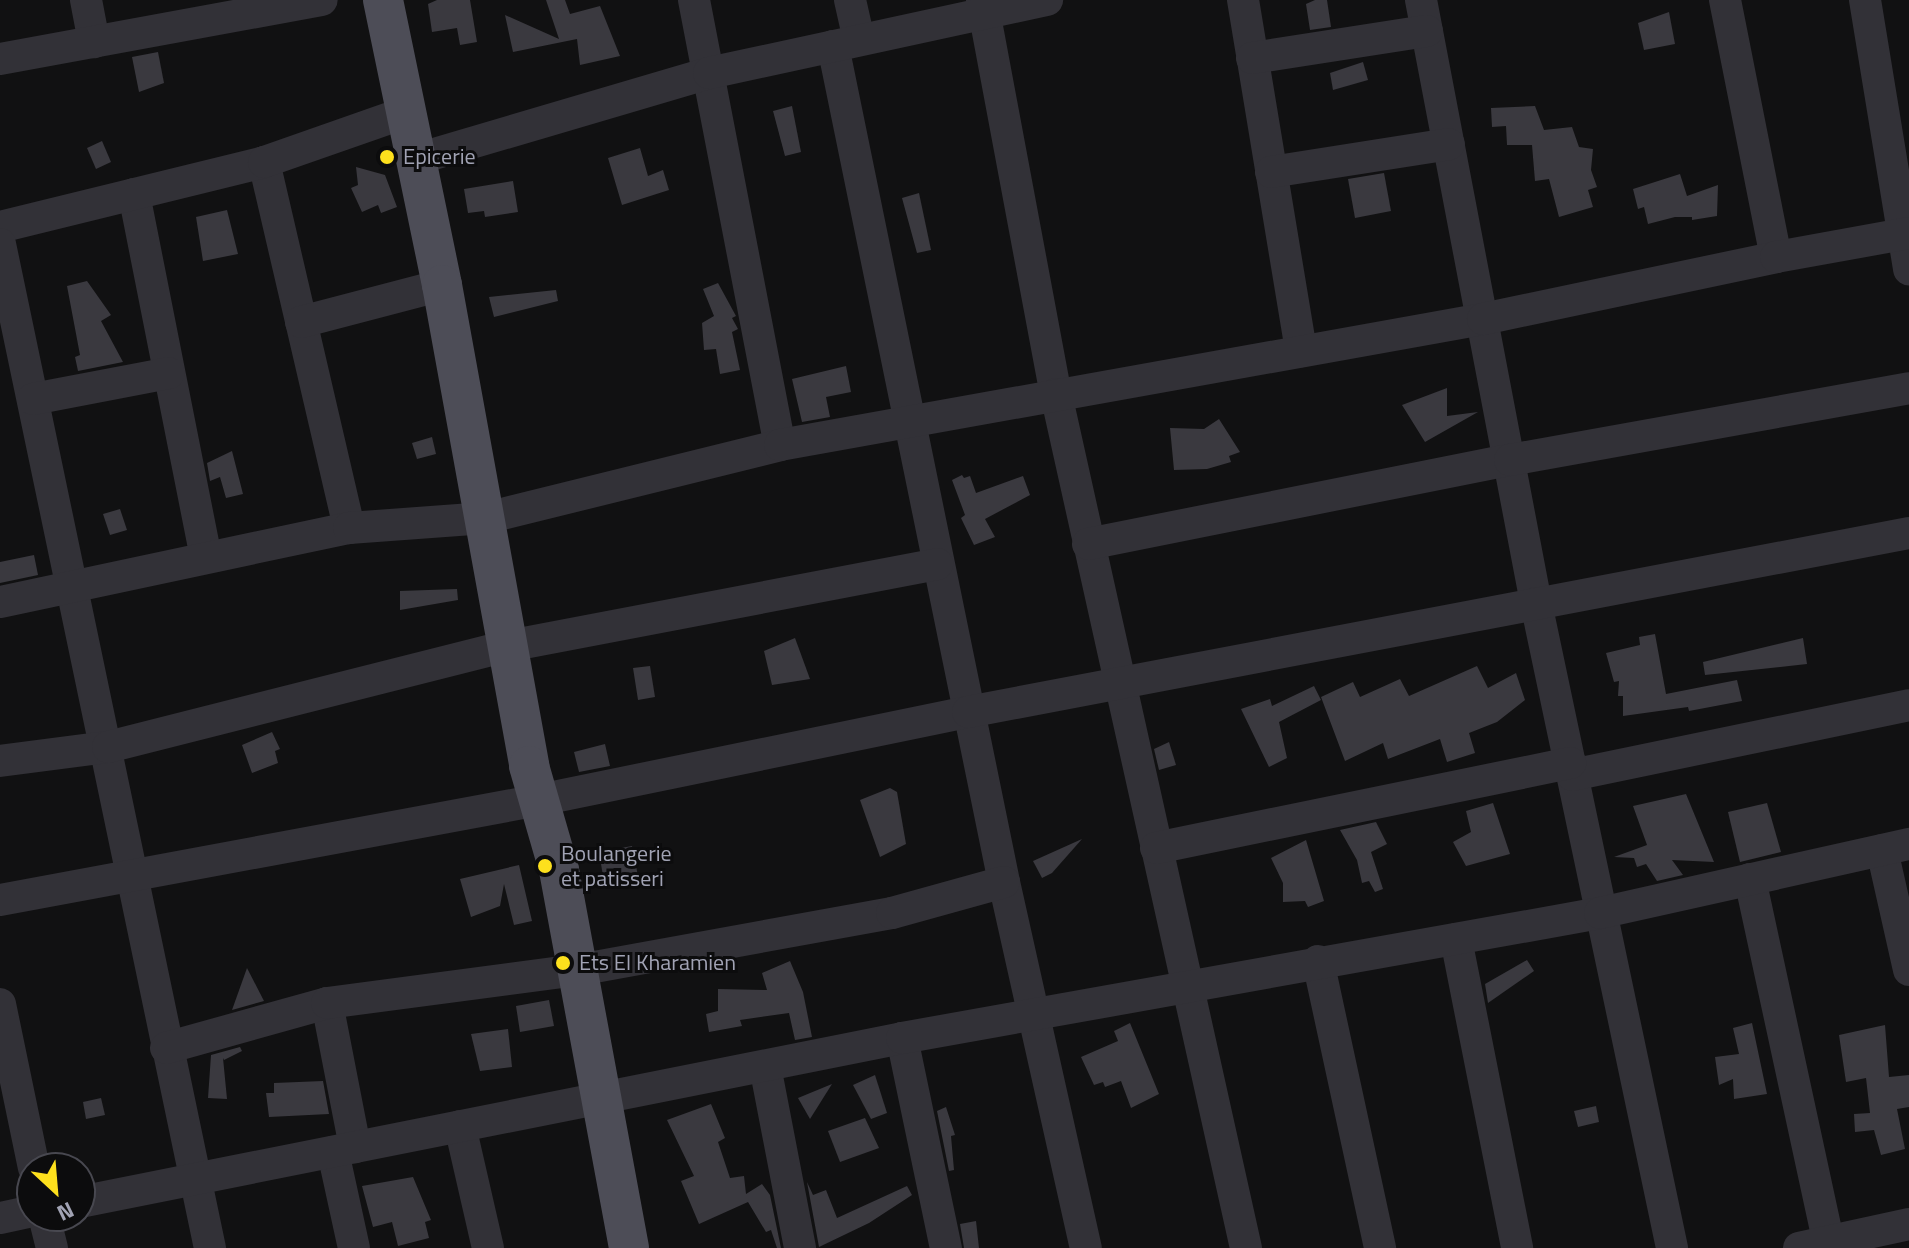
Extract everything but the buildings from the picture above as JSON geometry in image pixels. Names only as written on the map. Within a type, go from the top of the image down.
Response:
[{"type":"main road","points":[[383,0],[442,285],[529,766],[559,870],[629,1248]]},
{"type":"street","points":[[86,0],[94,42]]},
{"type":"street","points":[[0,59],[94,42],[232,9],[322,0]]},
{"type":"street","points":[[694,0],[780,445]]},
{"type":"street","points":[[850,0],[846,43],[937,564],[1033,1016],[1086,1248]]},
{"type":"street","points":[[417,159],[709,73],[846,43],[983,6],[1047,0]]},
{"type":"street","points":[[1243,0],[1301,351]]},
{"type":"street","points":[[1725,0],[1776,257]]},
{"type":"street","points":[[1865,0],[1906,234],[1909,269]]},
{"type":"street","points":[[983,6],[1056,394],[1118,684],[1246,1248]]},
{"type":"street","points":[[1252,58],[1424,16],[1536,603],[1672,1248]]},
{"type":"street","points":[[0,227],[264,162],[407,112]]},
{"type":"street","points":[[1271,172],[1449,144]]},
{"type":"street","points":[[264,162],[349,528]]},
{"type":"street","points":[[134,194],[206,557]]},
{"type":"street","points":[[0,602],[74,589],[206,557],[349,528],[486,518],[780,445],[1483,319],[1776,257],[1906,234]]},
{"type":"street","points":[[0,244],[108,747],[130,875],[210,1248]]},
{"type":"street","points":[[301,322],[442,285]]},
{"type":"street","points":[[33,399],[169,373]]},
{"type":"street","points":[[1088,544],[1510,460],[1909,388]]},
{"type":"street","points":[[0,900],[539,800],[968,712],[1909,533]]},
{"type":"street","points":[[0,761],[108,747],[508,646],[937,564]]},
{"type":"street","points":[[1156,848],[1909,705]]},
{"type":"street","points":[[96,1199],[902,1038],[1318,961],[1600,913],[1895,847],[1909,970]]},
{"type":"street","points":[[1750,879],[1813,1245],[1866,1240],[1909,1224]]},
{"type":"street","points":[[166,1048],[327,1003],[578,970],[892,913],[1004,882]]},
{"type":"street","points":[[1456,939],[1517,1248]]},
{"type":"street","points":[[1318,961],[1380,1248]]},
{"type":"street","points":[[327,1003],[354,1248]]},
{"type":"street","points":[[0,1004],[8,1088],[29,1152]]},
{"type":"street","points":[[902,1038],[946,1248]]},
{"type":"street","points":[[765,1066],[800,1248]]},
{"type":"street","points":[[460,1126],[488,1248]]},
{"type":"place","name":"Epicerie","points":[[387,157]]},
{"type":"place","name":"Boulangerie et patisseri","points":[[545,866]]},
{"type":"place","name":"Ets El Kharamien","points":[[563,963]]}]
